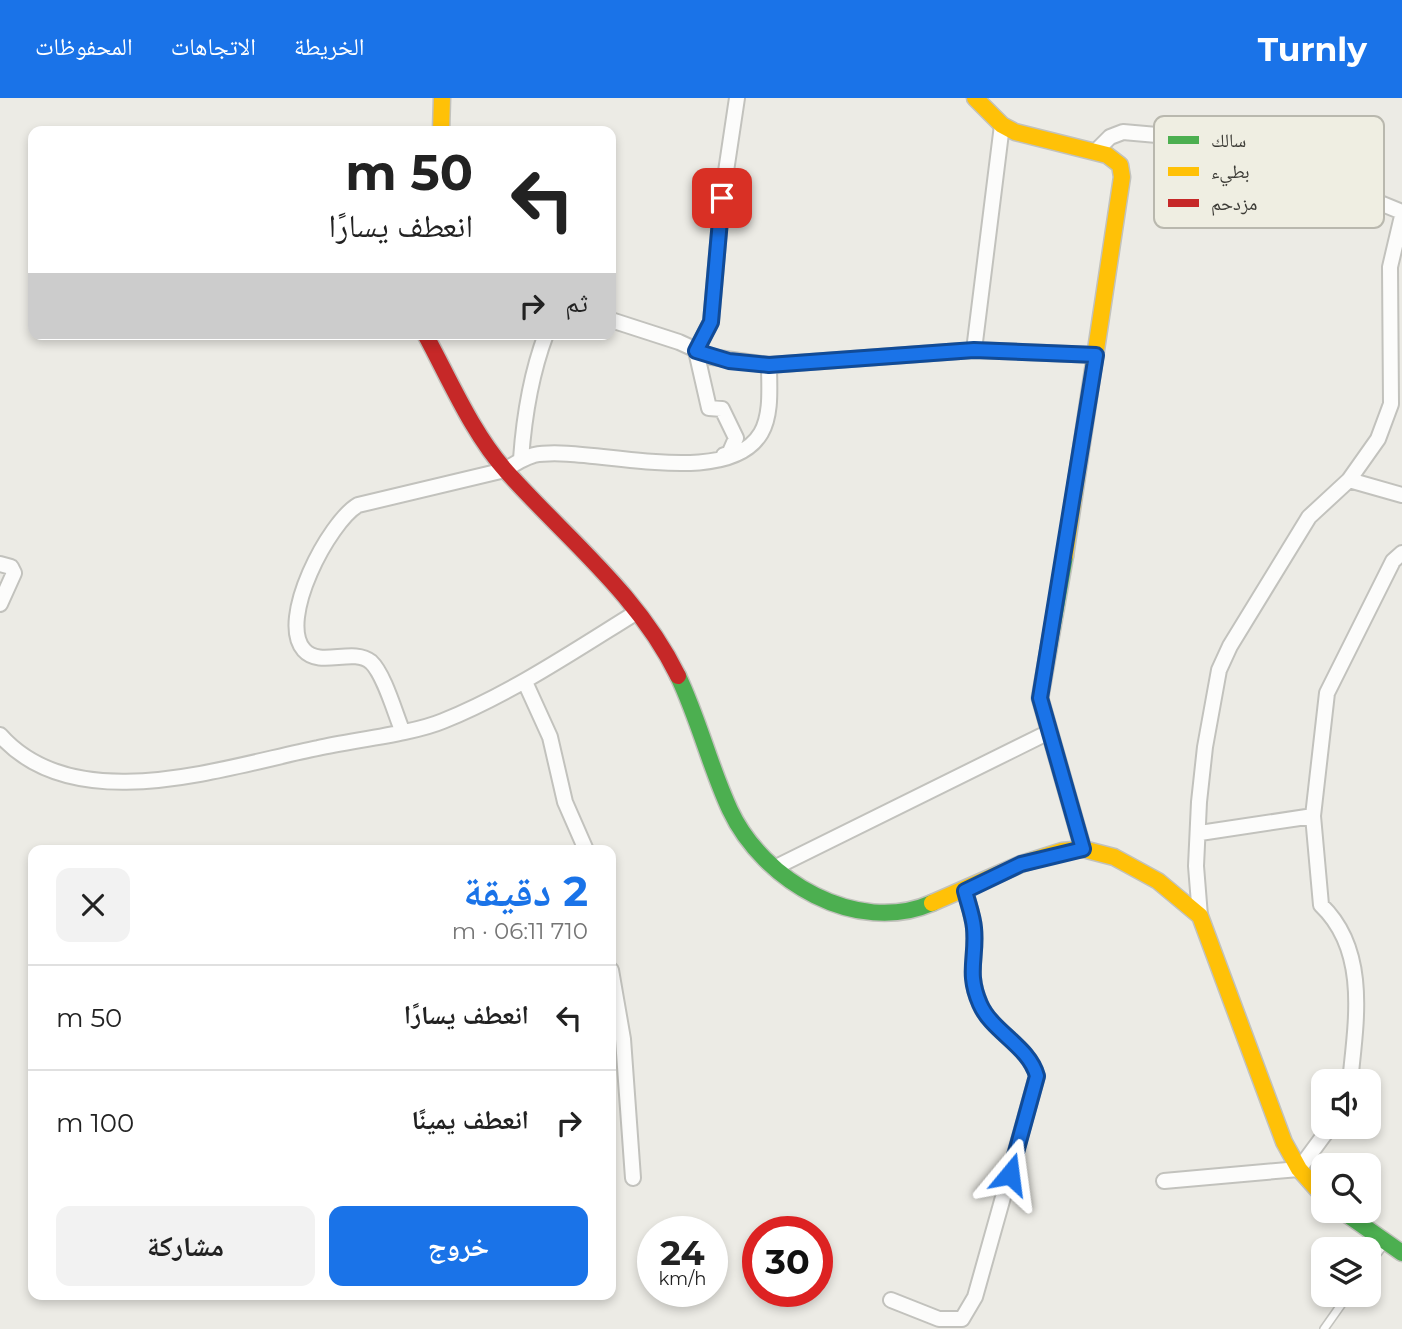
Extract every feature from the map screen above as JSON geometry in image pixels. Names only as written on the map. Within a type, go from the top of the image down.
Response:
[{"type":"street","points":[[441,126],[442,98]]},
{"type":"street","points":[[402,730],[378,671],[370,662],[362,658],[315,657],[299,644],[297,631],[301,594],[337,523],[347,511],[358,505],[505,470],[521,459],[543,454],[666,464],[699,462],[729,454],[736,438],[722,409],[709,408],[696,351],[707,332],[713,310],[722,198],[737,98]]},
{"type":"street","points":[[975,98],[1002,125],[1015,132],[1107,155],[1120,165],[1122,177],[1067,546],[1040,698],[1083,849]]},
{"type":"street","points":[[974,350],[1002,125]]},
{"type":"street","points":[[1095,152],[1110,137],[1123,132],[1154,135]]},
{"type":"street","points":[[1311,1182],[1299,1169],[1284,1142],[1200,916],[1196,866],[1200,833],[1199,802],[1205,747],[1219,670],[1230,646],[1309,517],[1349,480],[1378,439],[1391,404],[1390,267],[1402,214],[1384,206]]},
{"type":"street","points":[[616,322],[729,361],[769,365],[974,350],[1096,355]]},
{"type":"street","points":[[428,340],[469,416],[505,470],[610,576],[663,645],[697,716],[730,811],[742,834],[774,868],[797,886],[827,902],[887,915],[914,911],[965,891],[1021,864],[1083,849],[1114,857],[1135,867],[1158,881],[1200,916]]},
{"type":"street","points":[[521,459],[528,405],[544,340]]},
{"type":"street","points":[[699,462],[736,452],[754,443],[767,415],[769,365]]},
{"type":"street","points":[[1349,480],[1402,495]]},
{"type":"street","points":[[1351,1069],[1357,996],[1353,960],[1333,917],[1321,905],[1313,816],[1327,693],[1393,561],[1402,553]]},
{"type":"street","points":[[0,564],[11,567],[14,573],[0,604]]},
{"type":"street","points":[[0,735],[9,745],[46,770],[100,781],[155,781],[440,723],[525,682],[637,612]]},
{"type":"street","points":[[525,682],[550,737],[565,802],[584,845]]},
{"type":"street","points":[[774,868],[1049,732]]},
{"type":"street","points":[[1200,833],[1313,816]]},
{"type":"street","points":[[891,1300],[939,1319],[962,1319],[975,1297],[1037,1076],[1034,1065],[993,1024],[981,1005],[971,974],[975,929],[965,891]]},
{"type":"street","points":[[616,999],[623,1040],[633,1178]]},
{"type":"street","points":[[1164,1181],[1299,1169],[1321,1139]]},
{"type":"street","points":[[1359,1223],[1402,1253]]},
{"type":"lane","points":[[1381,1248],[1385,1242]]},
{"type":"lane","points":[[1324,1329],[1340,1307]]},
{"type":"traffic: fast","points":[[1065,556],[1040,698],[1083,849]]},
{"type":"traffic: fast","points":[[678,676],[730,810],[745,836],[765,859],[789,879],[815,895],[844,907],[873,912],[903,911],[932,903]]},
{"type":"traffic: fast","points":[[1359,1223],[1402,1253]]},
{"type":"traffic: slow","points":[[441,126],[442,98]]},
{"type":"traffic: slow","points":[[975,98],[1002,125],[1015,132],[1107,155],[1120,165],[1122,177],[1065,556]]},
{"type":"traffic: slow","points":[[932,903],[1021,864],[1062,851],[1083,849],[1114,857],[1158,881],[1200,916],[1284,1142],[1299,1169],[1311,1182]]},
{"type":"traffic: jam","points":[[428,340],[462,406],[494,457],[622,593],[662,646],[678,676]]},
{"type":"route","points":[[722,198],[711,322],[696,351],[729,361],[769,365],[974,350],[1096,355],[1067,546],[1040,698],[1042,713],[1059,761],[1083,849],[1062,851],[1021,864],[965,891],[975,929],[971,974],[981,1005],[993,1024],[1034,1065],[1037,1076],[1010,1174]]}]
